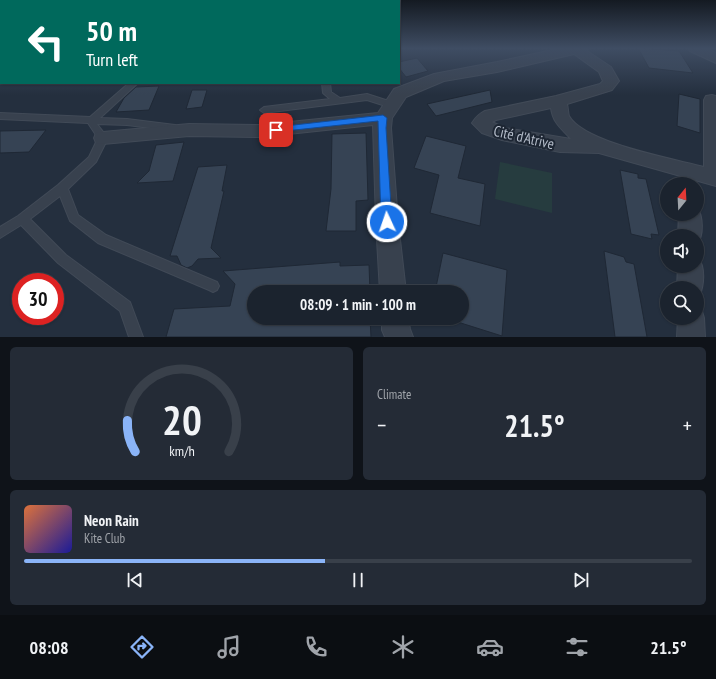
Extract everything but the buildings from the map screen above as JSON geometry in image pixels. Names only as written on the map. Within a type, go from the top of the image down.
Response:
[{"type":"street","points":[[392,285],[387,222],[382,128],[388,112],[400,93],[440,77],[512,64]]},
{"type":"street","name":"Cité d'Atrive","points":[[598,64],[606,70],[610,81],[606,88],[558,101],[491,115],[484,119],[481,123],[488,129],[509,135],[560,145],[602,147]]},
{"type":"street","name":"Cité d'Atrive","points":[[704,177],[715,177],[712,100]]},
{"type":"street","name":"Cité d'Atrive","points":[[558,101],[561,118],[579,136],[602,147],[687,177]]},
{"type":"street","points":[[104,138],[189,130],[260,131],[388,112]]},
{"type":"street","points":[[396,325],[399,337]]},
{"type":"street","points":[[691,325],[691,337]]},
{"type":"lane","points":[[91,121],[133,84]]},
{"type":"lane","points":[[326,84],[327,93],[337,100]]},
{"type":"lane","points":[[264,110],[367,97],[388,112]]},
{"type":"lane","points":[[0,116],[128,122],[189,130]]},
{"type":"lane","points":[[0,233],[22,219],[62,188],[93,159],[104,138],[91,121]]},
{"type":"lane","points":[[62,188],[74,218],[102,239],[214,286]]},
{"type":"lane","points":[[22,219],[62,259],[125,307],[136,337]]},
{"type":"green space","points":[[500,162],[552,173],[552,213],[495,199]]},
{"type":"route","points":[[276,130],[383,118],[382,128],[387,222]]}]
